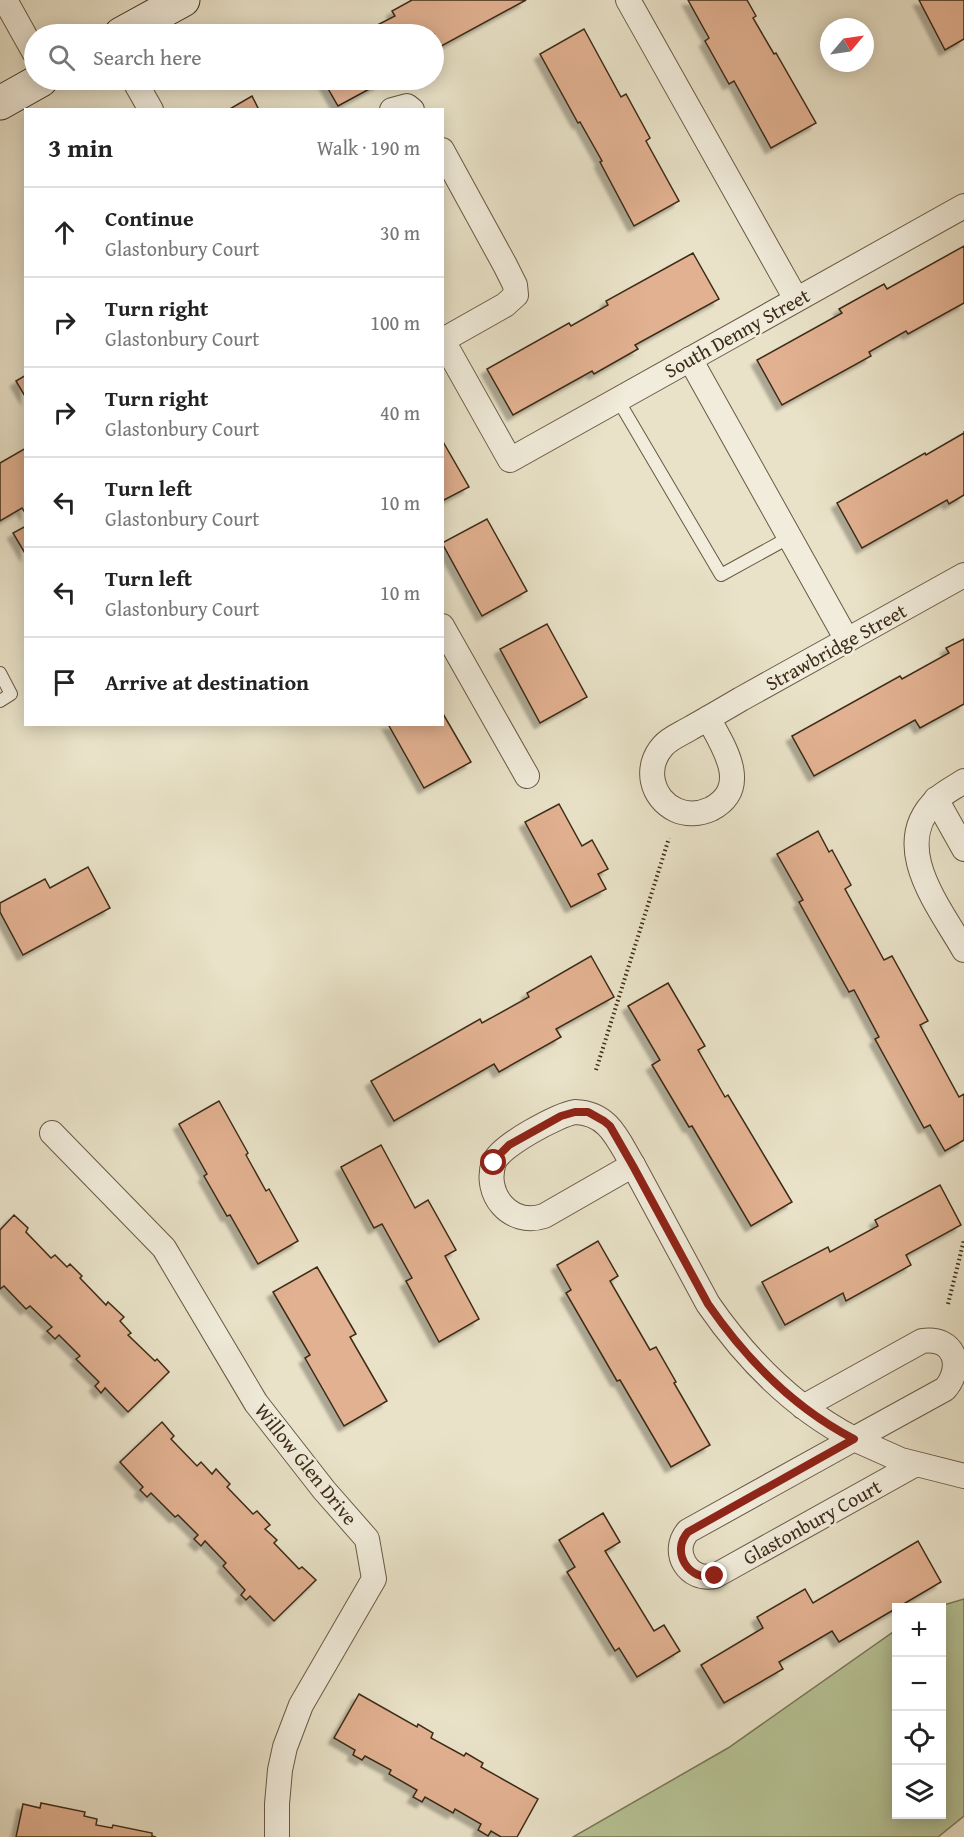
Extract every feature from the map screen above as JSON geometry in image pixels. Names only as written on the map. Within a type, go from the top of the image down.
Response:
[{"type":"main road","points":[[139,24],[183,0]]},
{"type":"main road","points":[[0,103],[24,90]]},
{"type":"street","points":[[5,0],[24,34]]},
{"type":"street","points":[[628,0],[796,299]]},
{"type":"street","points":[[139,90],[149,108]]},
{"type":"street","points":[[444,154],[505,265],[515,285],[516,295],[505,305],[444,338]]},
{"type":"street","name":"South Denny Street","points":[[444,341],[510,460],[964,206]]},
{"type":"street","points":[[690,359],[847,640]]},
{"type":"street","name":"Strawbridge Street","points":[[708,718],[964,575]]},
{"type":"street","points":[[444,630],[527,776]]},
{"type":"street","points":[[964,781],[936,799],[920,823],[916,838],[917,858],[922,876],[964,950]]},
{"type":"street","points":[[936,799],[964,849]]},
{"type":"street","name":"Glastonbury Court","points":[[633,1166],[550,1213],[536,1218],[521,1217],[507,1210],[498,1202],[492,1186],[494,1163],[509,1145],[561,1116],[575,1112],[588,1112],[604,1121],[610,1126],[633,1166],[708,1304],[756,1365],[802,1407],[854,1439],[886,1455],[964,1476]]},
{"type":"street","name":"Willow Glen Drive","points":[[52,1133],[164,1248],[256,1403],[324,1490],[367,1539],[374,1579],[301,1705],[285,1748],[279,1781],[278,1837]]},
{"type":"street","name":"Glastonbury Court","points":[[802,1407],[922,1341],[941,1341],[948,1345],[955,1358],[957,1370],[945,1389],[688,1532],[682,1541],[682,1561],[698,1576],[719,1574],[916,1464]]},
{"type":"lane","points":[[618,400],[721,575],[790,537]]},
{"type":"lane","points":[[0,673],[11,694],[0,701]]},
{"type":"path","points":[[596,1070],[669,838]]},
{"type":"path","points":[[948,1304],[964,1240]]},
{"type":"green space","points":[[964,1599],[964,1816],[938,1837],[573,1837],[728,1748],[892,1633],[892,1819],[946,1819],[946,1604]]},
{"type":"building","points":[[412,0],[526,0],[444,45],[444,24],[379,24],[395,16],[392,11]]},
{"type":"building","points":[[688,0],[747,0],[756,16],[753,18],[816,123],[771,148],[734,81],[729,84],[705,41],[709,38]]},
{"type":"building","points":[[919,0],[964,0],[964,39],[945,50]]},
{"type":"building","points":[[584,29],[621,97],[626,94],[650,138],[646,141],[679,201],[634,226],[600,162],[602,161],[540,54]]},
{"type":"building","points":[[329,90],[368,90],[338,106]]},
{"type":"building","points":[[252,96],[258,108],[231,108]]},
{"type":"building","points":[[964,246],[964,303],[908,334],[906,331],[869,352],[871,356],[782,405],[757,360],[842,313],[839,309],[884,284],[887,289]]},
{"type":"building","points":[[693,253],[719,299],[635,345],[638,349],[594,374],[592,371],[513,415],[487,369],[569,323],[571,326],[608,305],[606,301]]},
{"type":"building","points":[[24,376],[24,395],[16,381]]},
{"type":"building","points":[[964,433],[964,495],[949,504],[947,500],[862,548],[837,503]]},
{"type":"building","points":[[444,443],[469,487],[444,500]]},
{"type":"building","points":[[24,449],[24,511],[22,508],[0,521],[0,463]]},
{"type":"building","points":[[487,519],[527,591],[482,616],[444,547],[444,542]]},
{"type":"building","points":[[24,527],[24,552],[13,533]]},
{"type":"building","points":[[547,624],[587,697],[540,723],[500,649]]},
{"type":"building","points":[[964,639],[964,704],[920,728],[915,720],[814,776],[792,736],[900,676],[902,679],[949,653],[946,648]]},
{"type":"building","points":[[444,715],[471,762],[424,788],[389,726],[444,726]]},
{"type":"building","points":[[559,804],[582,846],[592,840],[608,869],[598,874],[606,889],[571,907],[525,822]]},
{"type":"building","points":[[818,831],[829,852],[832,850],[851,885],[845,889],[884,960],[892,956],[928,1021],[920,1025],[959,1097],[964,1094],[964,1140],[945,1151],[930,1125],[924,1128],[875,1039],[879,1037],[854,990],[849,992],[799,902],[803,900],[777,854]]},
{"type":"building","points":[[88,867],[110,908],[23,955],[0,912],[0,903],[45,879],[50,888]]},
{"type":"building","points":[[591,956],[614,997],[556,1029],[561,1037],[499,1072],[494,1064],[394,1121],[371,1081],[480,1019],[482,1023],[529,997],[527,993]]},
{"type":"building","points":[[668,983],[705,1046],[698,1050],[725,1097],[728,1095],[792,1202],[751,1226],[692,1126],[689,1127],[652,1065],[660,1060],[628,1006]]},
{"type":"building","points":[[219,1101],[266,1191],[269,1189],[298,1241],[258,1264],[204,1176],[207,1174],[179,1124]]},
{"type":"building","points":[[381,1145],[415,1208],[428,1200],[456,1250],[445,1256],[479,1319],[439,1342],[406,1281],[412,1278],[382,1224],[374,1228],[341,1167]]},
{"type":"building","points":[[940,1185],[961,1225],[906,1255],[911,1265],[846,1301],[843,1293],[785,1325],[762,1282],[828,1247],[830,1252],[878,1226],[875,1220]]},
{"type":"building","points":[[14,1215],[28,1228],[26,1232],[51,1258],[55,1255],[67,1267],[70,1264],[106,1305],[108,1302],[124,1317],[120,1321],[131,1333],[128,1335],[169,1372],[128,1412],[105,1388],[101,1393],[95,1386],[99,1382],[76,1359],[80,1356],[59,1335],[55,1339],[47,1331],[52,1327],[30,1306],[26,1309],[4,1286],[0,1289],[0,1230]]},
{"type":"building","points":[[598,1241],[618,1276],[610,1281],[650,1350],[656,1347],[710,1445],[671,1467],[620,1380],[617,1381],[566,1293],[571,1290],[557,1265]]},
{"type":"building","points":[[317,1267],[356,1334],[350,1337],[387,1401],[344,1426],[305,1358],[310,1355],[273,1292]]},
{"type":"building","points":[[162,1422],[174,1436],[171,1439],[197,1466],[201,1462],[212,1474],[216,1469],[230,1484],[227,1487],[253,1514],[257,1511],[270,1525],[265,1529],[277,1540],[274,1543],[299,1569],[302,1567],[316,1580],[274,1621],[250,1596],[246,1600],[241,1595],[245,1590],[223,1566],[226,1563],[205,1541],[201,1546],[194,1539],[198,1535],[178,1515],[175,1517],[151,1493],[147,1497],[140,1490],[143,1487],[120,1462]]},
{"type":"building","points":[[603,1513],[620,1542],[605,1551],[654,1631],[664,1625],[680,1651],[637,1677],[619,1648],[615,1651],[567,1572],[575,1567],[559,1540]]},
{"type":"building","points":[[918,1541],[941,1582],[905,1603],[892,1603],[892,1611],[839,1642],[832,1631],[779,1662],[783,1669],[724,1703],[701,1665],[763,1628],[757,1617],[805,1589],[813,1603]]},
{"type":"building","points":[[359,1694],[417,1727],[418,1724],[433,1733],[431,1738],[464,1756],[466,1753],[483,1763],[481,1767],[538,1799],[517,1837],[501,1837],[491,1831],[488,1836],[478,1830],[481,1824],[455,1809],[453,1813],[425,1797],[422,1802],[413,1797],[417,1790],[389,1774],[391,1770],[365,1756],[362,1760],[353,1755],[355,1750],[334,1738]]},
{"type":"building","points":[[41,1803],[85,1812],[84,1816],[97,1819],[96,1825],[112,1828],[113,1825],[152,1833],[152,1836],[156,1837],[16,1837],[23,1804],[40,1808]]},
{"type":"route","points":[[494,1163],[509,1145],[561,1116],[575,1112],[588,1112],[604,1121],[610,1126],[719,1320],[756,1365],[790,1397],[815,1416],[854,1439],[688,1532],[682,1541],[682,1561],[698,1576],[715,1576]]}]
